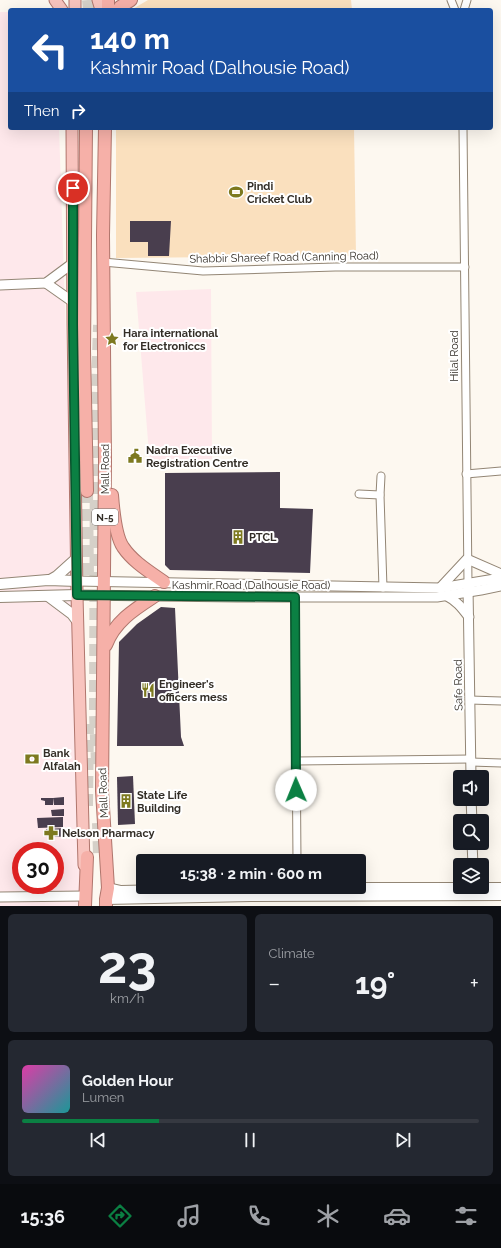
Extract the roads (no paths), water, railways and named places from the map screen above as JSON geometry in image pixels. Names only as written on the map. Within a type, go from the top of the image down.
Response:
[{"type":"highway","points":[[119,8],[131,0]]},
{"type":"highway","name":"Mall Road","points":[[86,130],[84,351],[87,491]]},
{"type":"highway","name":"Mall Road","points":[[105,130],[102,235],[105,461],[105,595],[102,791],[107,898]]},
{"type":"highway","points":[[105,461],[111,487],[114,520],[122,547],[138,563],[164,582]]},
{"type":"highway","points":[[104,650],[115,626],[132,611],[155,596]]},
{"type":"highway","points":[[99,854],[107,898]]},
{"type":"highway","points":[[85,901],[87,857]]},
{"type":"main road","points":[[72,130],[77,595],[85,901]]},
{"type":"main road","points":[[48,580],[57,576],[77,558]]},
{"type":"main road","name":"Kashmir Road (Dalhousie Road)","points":[[0,584],[48,580],[77,581]]},
{"type":"main road","name":"Kashmir Road (Dalhousie Road)","points":[[0,597],[77,595]]},
{"type":"main road","points":[[48,596],[72,614],[78,622]]},
{"type":"main road","points":[[489,889],[501,888]]},
{"type":"main road","points":[[366,889],[453,890]]},
{"type":"main road","points":[[107,898],[121,891],[136,891]]},
{"type":"main road","points":[[107,898],[453,891]]},
{"type":"main road","points":[[489,893],[501,895]]},
{"type":"street","name":"Hilal Road","points":[[462,130],[468,588]]},
{"type":"street","name":"Shabbir Shareef Road (Canning Road)","points":[[103,262],[203,271],[335,267],[465,268]]},
{"type":"street","points":[[0,285],[46,283],[73,263]]},
{"type":"street","points":[[46,283],[73,302]]},
{"type":"street","points":[[466,474],[501,471]]},
{"type":"street","points":[[381,476],[380,495],[383,588]]},
{"type":"street","points":[[359,494],[380,495]]},
{"type":"street","points":[[440,588],[467,559],[501,574]]},
{"type":"street","name":"Kashmir Road (Dalhousie Road)","points":[[77,595],[295,597],[446,596],[501,578]]},
{"type":"street","name":"Kashmir Road (Dalhousie Road)","points":[[77,581],[383,588],[468,588],[501,586]]},
{"type":"street","name":"Safe Road","points":[[468,588],[471,770]]},
{"type":"street","points":[[446,596],[455,600],[468,617]]},
{"type":"street","points":[[295,597],[297,854]]},
{"type":"street","points":[[470,700],[501,700]]},
{"type":"street","points":[[296,762],[471,761],[501,763]]},
{"type":"street","points":[[0,897],[85,901]]},
{"type":"tunnel","points":[[88,0],[89,8]]},
{"type":"tunnel","points":[[97,764],[95,713],[96,419],[99,325]]},
{"type":"tunnel","points":[[87,491],[88,578]]},
{"type":"tunnel","points":[[87,806],[88,724]]},
{"type":"tunnel","points":[[98,823],[99,854]]},
{"type":"place","name":"Pindi Cricket Club","points":[[236,192]]},
{"type":"place","name":"Hara international for Electroniccs","points":[[112,339]]},
{"type":"place","name":"Nadra Executive Registration Centre","points":[[135,456]]},
{"type":"place","name":"PTCL","points":[[238,537]]},
{"type":"place","name":"Engineer's officers mess","points":[[148,690]]},
{"type":"place","name":"Bank Alfalah","points":[[32,759]]},
{"type":"place","name":"State Life Building","points":[[126,801]]},
{"type":"place","name":"Nelson Pharmacy","points":[[51,833]]}]
